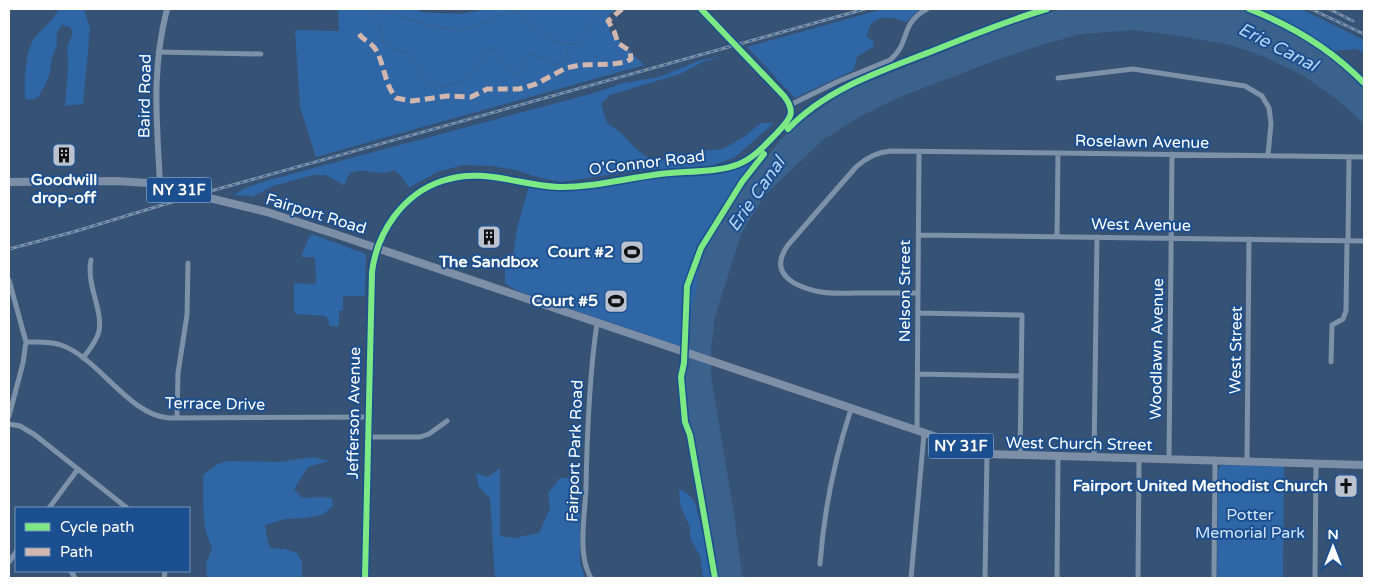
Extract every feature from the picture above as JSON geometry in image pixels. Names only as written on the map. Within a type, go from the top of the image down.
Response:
[{"type":"main road","name":"Fairport Road","points":[[9,182],[124,182],[160,185],[267,212],[719,364]]},
{"type":"main road","name":"West Church Street","points":[[719,364],[987,454],[1364,465]]},
{"type":"street","name":"Baird Road","points":[[160,185],[155,103],[158,52],[167,9]]},
{"type":"street","points":[[701,9],[778,89],[790,105],[839,80],[890,60],[902,45],[914,17],[926,9]]},
{"type":"street","points":[[158,52],[261,54]]},
{"type":"street","points":[[1058,78],[1133,69],[1245,86],[1262,96],[1269,108],[1271,123],[1268,156]]},
{"type":"street","name":"O'Connor Road","points":[[378,248],[389,224],[402,207],[423,190],[444,180],[475,175],[547,186],[569,186],[730,167],[750,158],[767,144],[789,119],[791,114],[790,105]]},
{"type":"street","name":"Roselawn Avenue","points":[[918,293],[821,292],[798,286],[783,273],[782,253],[788,245],[863,160],[871,156],[887,152],[919,152],[1364,157]]},
{"type":"street","name":"Nelson Street","points":[[912,578],[920,432],[918,374],[919,152]]},
{"type":"street","points":[[1057,236],[1058,154]]},
{"type":"street","name":"Woodlawn Avenue","points":[[1169,460],[1172,154]]},
{"type":"street","points":[[1331,362],[1332,325],[1343,320],[1346,311],[1349,157]]},
{"type":"street","name":"West Avenue","points":[[918,235],[1364,241]]},
{"type":"street","points":[[1094,458],[1097,237]]},
{"type":"street","name":"West Street","points":[[1247,462],[1249,238]]},
{"type":"street","name":"Jefferson Avenue","points":[[365,578],[372,272],[378,248]]},
{"type":"street","points":[[83,358],[95,342],[100,326],[90,275],[91,260]]},
{"type":"street","points":[[177,418],[178,373],[187,315],[188,263]]},
{"type":"street","points":[[9,280],[26,342],[23,363],[9,416]]},
{"type":"street","points":[[918,313],[1022,315],[1020,456]]},
{"type":"street","name":"Fairport Park Road","points":[[591,578],[584,558],[586,450],[591,362],[597,323]]},
{"type":"street","name":"Terrace Drive","points":[[26,342],[60,344],[83,358],[148,412],[157,416],[177,418],[368,417]]},
{"type":"street","points":[[918,374],[1021,376]]},
{"type":"street","points":[[820,564],[822,525],[837,454],[851,409]]},
{"type":"street","points":[[368,437],[420,437],[429,434],[447,421]]},
{"type":"street","points":[[9,424],[20,426],[35,434],[126,507]]},
{"type":"street","points":[[986,578],[987,454]]},
{"type":"street","points":[[1057,578],[1058,456]]},
{"type":"street","points":[[1138,578],[1139,459]]},
{"type":"street","points":[[1214,578],[1215,461]]},
{"type":"street","points":[[1315,578],[1316,464]]},
{"type":"street","points":[[50,507],[78,469]]},
{"type":"green space","points":[[59,9],[84,9],[90,29],[83,104],[65,106],[68,67],[67,47],[73,33],[70,27],[62,25],[58,33],[57,47],[53,54],[49,76],[45,85],[37,98],[28,100],[25,98],[26,68],[31,44]]},
{"type":"green space","points":[[338,9],[418,9],[419,12],[461,14],[486,9],[617,9],[608,16],[610,32],[644,65],[316,157],[300,107],[295,30],[339,31]]},
{"type":"green space","points":[[883,9],[920,9],[906,22],[893,18],[876,21],[872,24],[867,37],[874,41],[873,47],[857,57],[854,70],[795,98],[747,47]]},
{"type":"green space","points":[[1254,9],[1301,9],[1364,40],[1364,53],[1357,49],[1332,51],[1295,27]]},
{"type":"green space","points":[[723,56],[703,62],[680,74],[610,95],[601,104],[607,123],[650,159],[669,160],[702,151],[723,149],[745,136],[761,123],[774,123],[734,158],[713,165],[635,171],[561,182],[493,166],[463,165],[437,172],[409,188],[402,177],[394,170],[382,173],[356,171],[350,173],[344,185],[326,175],[313,175],[273,186],[254,196],[233,195],[248,187],[269,180],[594,93],[623,83],[659,77],[701,60]]},
{"type":"green space","points":[[760,155],[764,159],[731,204],[705,251],[698,272],[697,288],[692,306],[688,349],[515,290],[505,283],[505,268],[512,263],[517,228],[529,186],[567,190],[659,177],[722,171],[738,168]]},
{"type":"green space","points":[[312,234],[366,254],[365,296],[343,296],[343,310],[339,311],[339,326],[329,326],[329,321],[325,316],[296,314],[294,311],[294,283],[315,284],[316,280],[314,257],[301,257]]},
{"type":"green space","points":[[312,457],[329,461],[308,467],[294,489],[302,498],[332,498],[333,506],[322,515],[285,519],[265,525],[268,543],[271,548],[285,549],[297,553],[302,562],[302,578],[207,578],[206,564],[212,548],[204,521],[203,475],[218,464],[227,461],[281,462]]},
{"type":"green space","name":"Potter Memorial Park","points":[[1221,465],[1284,466],[1283,578],[1217,578],[1218,470]]},
{"type":"green space","points":[[500,468],[500,536],[515,538],[539,533],[550,508],[548,493],[560,478],[580,478],[580,562],[585,578],[495,578],[490,498],[479,487],[476,473],[488,477]]},
{"type":"green space","points":[[679,489],[694,500],[712,578],[703,578],[700,556],[690,538],[690,527],[680,505]]},
{"type":"water","name":"Erie Canal","points":[[1061,9],[1239,9],[1256,15],[1274,22],[1322,50],[1364,86],[1364,124],[1339,101],[1304,76],[1265,57],[1230,45],[1135,30],[1081,34],[994,61],[900,97],[859,117],[823,140],[764,196],[741,234],[715,317],[711,349],[711,376],[742,575],[749,578],[718,578],[695,440],[693,431],[688,425],[684,373],[687,369],[692,306],[697,288],[698,272],[705,251],[731,204],[780,140],[793,128],[845,91],[998,30]]},
{"type":"waterway","points":[[372,9],[385,45],[411,55],[427,80],[436,86],[450,86],[462,80],[473,71],[486,48],[492,48],[513,73],[521,71],[526,60],[532,54],[557,65],[565,60],[570,45]]},
{"type":"waterway","points":[[373,9],[383,13],[391,11],[428,25],[460,30],[474,27],[503,14],[518,12],[546,36],[563,43],[572,44],[581,43],[591,21],[602,9]]},
{"type":"railway","points":[[9,249],[865,9]]},
{"type":"railway","points":[[1311,9],[1364,34]]},
{"type":"railway","points":[[1329,9],[1353,21]]},
{"type":"marked path","points":[[359,34],[376,50],[389,86],[396,98],[412,101],[447,96],[471,97],[487,89],[519,89],[536,84],[566,68],[580,65],[626,62],[631,59],[630,51],[618,43],[608,21],[622,9]]},
{"type":"cycle path","points":[[365,578],[372,272],[375,257],[386,229],[394,216],[415,195],[428,187],[457,177],[486,176],[543,186],[571,187],[660,174],[721,169],[739,164],[750,158],[785,124],[790,116],[790,107],[784,96],[701,9]]},
{"type":"cycle path","points":[[788,129],[820,102],[857,82],[991,28],[1047,9]]},
{"type":"cycle path","points":[[1249,9],[1281,23],[1325,49],[1364,83]]},
{"type":"cycle path","points":[[715,578],[690,435],[685,422],[681,377],[684,363],[687,286],[701,248],[742,182],[764,154]]},
{"type":"place","name":"Goodwill drop-off","points":[[64,155]]},
{"type":"place","name":"The Sandbox","points":[[489,237]]},
{"type":"place","name":"Court #2","points":[[632,252]]},
{"type":"place","name":"Court #5","points":[[616,301]]},
{"type":"place","name":"Fairport United Methodist Church","points":[[1346,486]]}]
